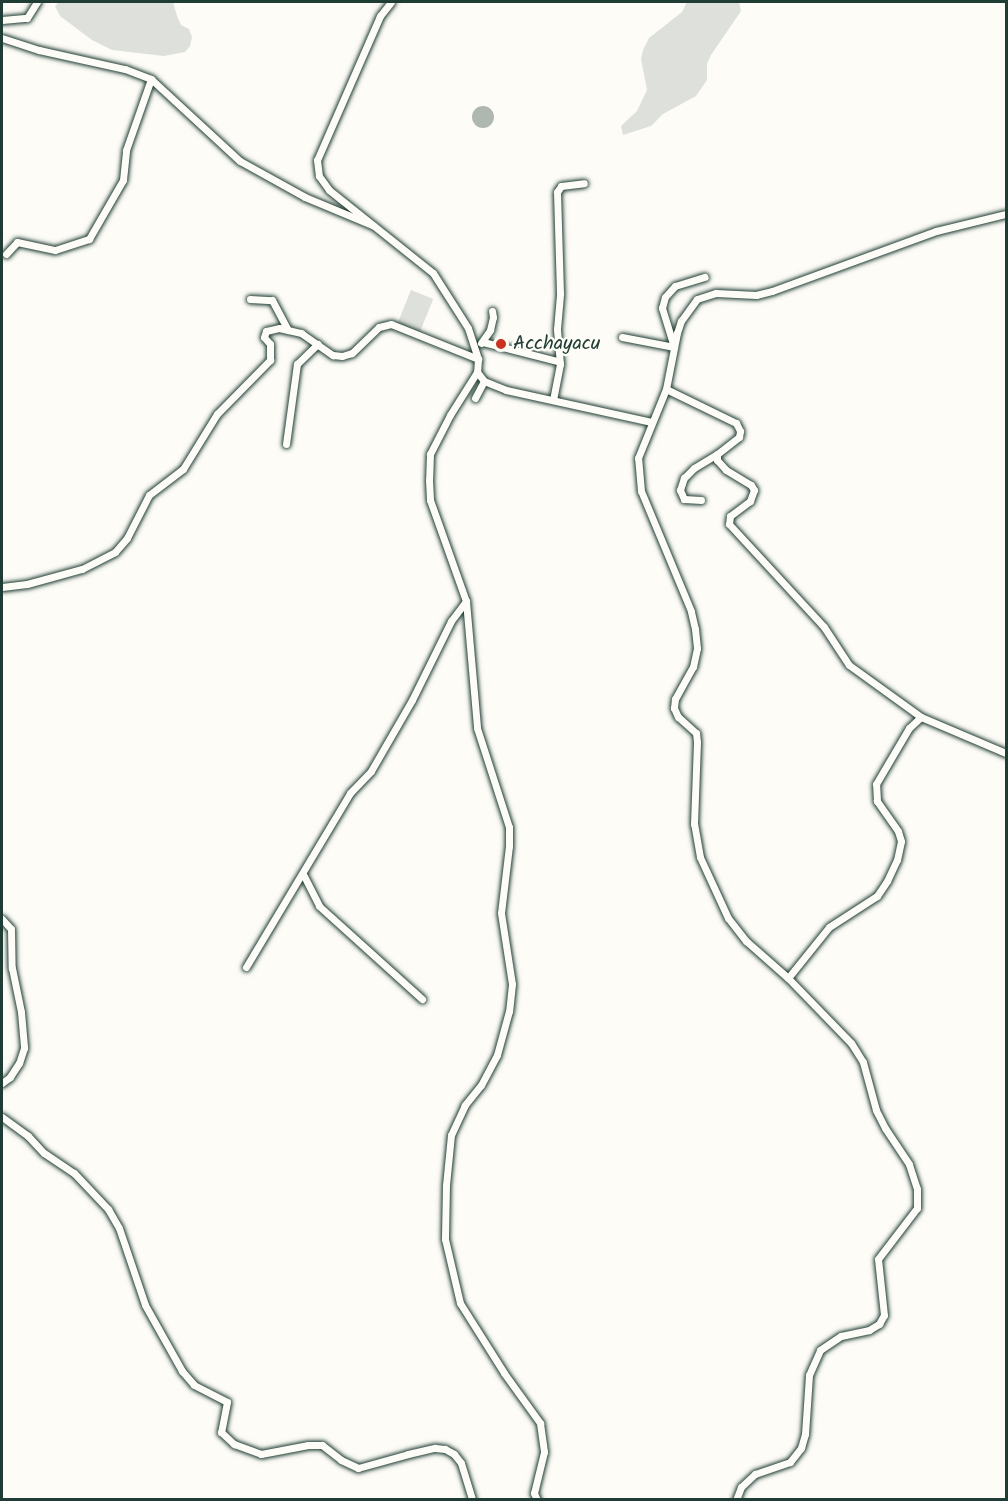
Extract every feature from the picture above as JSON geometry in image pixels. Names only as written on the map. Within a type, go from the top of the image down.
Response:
[{"type":"street","points":[[2,20],[27,18],[37,2]]},
{"type":"street","points":[[391,2],[380,16],[317,160],[319,176],[329,190],[433,273],[468,328],[478,359],[477,372],[450,415],[430,454],[430,500],[466,601],[477,728],[509,827],[501,913],[512,984],[509,1011],[496,1055],[482,1085],[465,1106],[451,1135],[446,1185],[445,1239],[460,1303],[504,1373],[540,1423],[544,1452],[534,1493],[537,1500]]},
{"type":"street","points":[[2,38],[39,50],[125,69],[151,79],[240,161],[304,197],[374,225]]},
{"type":"street","points":[[6,254],[17,242],[55,250],[89,239],[123,180],[126,150],[151,79]]},
{"type":"street","points":[[553,400],[560,364],[557,329],[560,293],[557,192],[561,186],[584,183]]},
{"type":"street","points":[[735,1500],[741,1487],[754,1474],[790,1462],[801,1448],[805,1434],[809,1375],[820,1350],[841,1336],[869,1330],[879,1324],[884,1316],[878,1259],[917,1208],[917,1189],[909,1164],[876,1110],[863,1062],[851,1043],[788,978],[746,941],[728,918],[708,877],[696,842],[694,824],[698,742],[696,733],[678,717],[674,708],[675,699],[693,667],[697,648],[695,629],[691,611],[641,491],[638,458],[666,388],[681,321],[698,299],[716,293],[756,295],[772,291],[936,231],[1006,214]]},
{"type":"street","points":[[674,347],[662,308],[665,297],[675,286],[705,278]]},
{"type":"street","points":[[250,299],[272,300],[288,330]]},
{"type":"street","points":[[476,350],[490,330],[492,311]]},
{"type":"street","points":[[2,587],[27,584],[82,569],[115,552],[127,538],[149,495],[183,469],[217,414],[270,360],[270,344],[264,337],[266,331],[288,330],[301,333],[333,355],[342,356],[352,353],[379,327],[391,324],[478,359]]},
{"type":"street","points":[[622,336],[674,347]]},
{"type":"street","points":[[483,342],[557,361]]},
{"type":"street","points":[[286,444],[297,364],[318,344]]},
{"type":"street","points":[[477,372],[484,381],[506,390],[652,422]]},
{"type":"street","points":[[475,398],[484,381]]},
{"type":"street","points":[[666,388],[736,423],[740,431],[739,437],[694,468],[682,484],[680,490],[684,499],[701,500]]},
{"type":"street","points":[[717,454],[717,460],[726,470],[751,485],[754,490],[750,501],[730,516],[729,524],[734,532],[824,627],[849,665],[921,717],[1006,753]]},
{"type":"street","points":[[246,967],[350,793],[376,760],[412,700],[451,621],[466,601]]},
{"type":"street","points":[[788,978],[829,927],[876,896],[887,881],[897,860],[901,841],[898,831],[882,812],[877,801],[876,784],[909,728],[921,717]]},
{"type":"street","points":[[303,874],[319,906],[422,999]]},
{"type":"street","points":[[2,919],[11,929],[12,968],[21,1012],[24,1048],[19,1063],[10,1077],[2,1083]]},
{"type":"street","points":[[2,1117],[28,1136],[44,1153],[74,1173],[108,1209],[118,1228],[145,1305],[182,1371],[194,1386],[227,1402],[221,1432],[234,1444],[261,1454],[308,1445],[322,1445],[340,1460],[358,1468],[435,1448],[445,1449],[454,1454],[460,1462],[472,1500]]},
{"type":"shaded area","points":[[59,2],[173,2],[181,25],[189,29],[192,37],[190,46],[185,52],[164,56],[112,50],[92,40],[60,16],[55,6]]},
{"type":"shaded area","points":[[687,2],[739,2],[741,11],[711,55],[707,64],[707,80],[696,96],[663,114],[651,126],[623,135],[621,126],[637,111],[647,90],[641,59],[643,50],[649,38],[682,12]]},
{"type":"shaded area","points":[[483,106],[491,109],[494,117],[491,125],[483,128],[475,125],[472,117],[475,109]]},
{"type":"shaded area","points":[[411,290],[433,299],[420,332],[398,323]]},
{"type":"place","name":"Acchayacu","points":[[501,344]]}]
